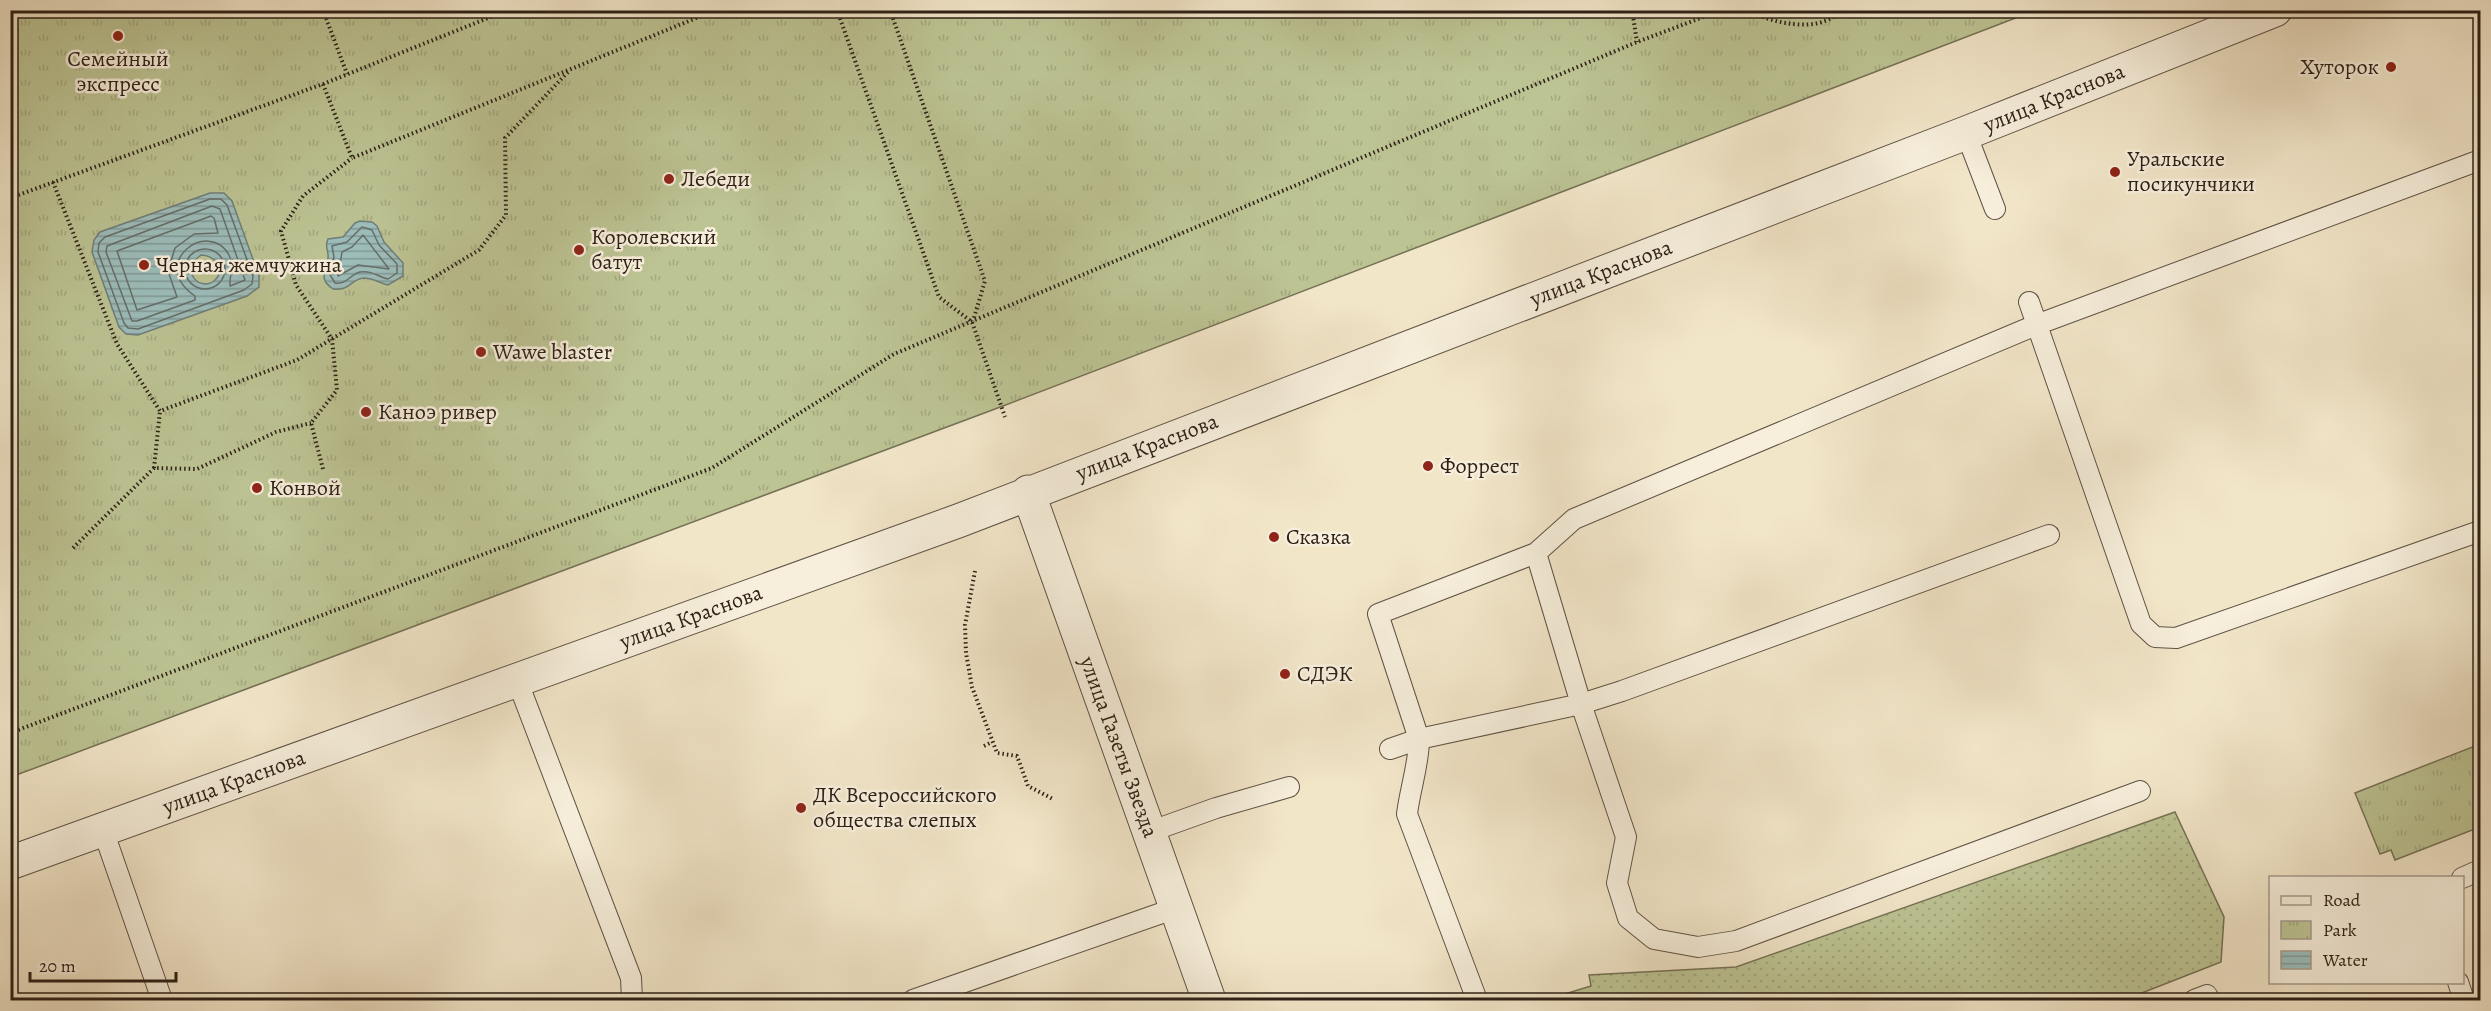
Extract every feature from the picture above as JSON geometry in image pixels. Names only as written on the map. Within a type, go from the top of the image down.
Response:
[{"type":"street","name":"улица Краснова","points":[[10,864],[958,520],[1966,133],[2276,10]]},
{"type":"street","name":"улица Газеты Звезда","points":[[1028,492],[1209,1000]]},
{"type":"lane","points":[[1966,133],[1995,209]]},
{"type":"lane","points":[[1477,1000],[1407,814],[1410,785],[1419,755],[1419,739],[1378,614],[1536,553],[1574,519],[2037,325],[2481,160]]},
{"type":"lane","points":[[2029,302],[2141,624],[2156,637],[2176,638],[2481,531]]},
{"type":"lane","points":[[1390,749],[1419,739],[1581,704],[2049,535]]},
{"type":"lane","points":[[1536,553],[1581,704],[1626,837],[1617,883],[1628,918],[1654,939],[1698,947],[1736,941],[2140,791]]},
{"type":"lane","points":[[517,680],[631,978],[632,1000]]},
{"type":"lane","points":[[1149,832],[1216,808],[1289,787]]},
{"type":"lane","points":[[103,830],[162,1000]]},
{"type":"lane","points":[[2464,878],[2481,870]]},
{"type":"lane","points":[[914,1000],[1176,908]]},
{"type":"lane","points":[[2458,984],[2464,1000]]},
{"type":"lane","points":[[2194,1000],[2207,995],[2209,1000]]},
{"type":"path","points":[[323,10],[347,74]]},
{"type":"path","points":[[10,198],[323,84],[508,10]]},
{"type":"path","points":[[154,468],[197,469],[276,432],[311,423],[337,390],[332,339],[296,285],[281,231],[303,196],[352,158],[716,10]]},
{"type":"path","points":[[837,10],[939,297],[972,322],[1005,417]]},
{"type":"path","points":[[890,10],[985,281],[972,322]]},
{"type":"path","points":[[1632,10],[1637,42]]},
{"type":"path","points":[[10,734],[712,468],[894,354],[1637,42],[1722,10]]},
{"type":"path","points":[[1746,10],[1769,21],[1803,24],[1834,18],[1842,10]]},
{"type":"path","points":[[160,411],[297,360],[479,250],[506,215],[505,138],[568,71]]},
{"type":"path","points":[[323,84],[352,158]]},
{"type":"path","points":[[53,182],[117,344],[160,411],[154,468],[73,548]]},
{"type":"path","points":[[311,423],[323,468]]},
{"type":"path","points":[[975,571],[964,625],[972,687],[997,753],[1017,756],[1028,786],[1053,799]]},
{"type":"path","points":[[984,746],[992,742]]},
{"type":"green space","points":[[11,11],[2034,11],[1003,406],[11,777]]},
{"type":"green space","points":[[2480,744],[2480,827],[2395,860],[2391,850],[2380,854],[2355,793]]},
{"type":"green space","points":[[2175,812],[2224,917],[2221,962],[2124,1000],[1545,1000],[1591,986],[1589,975],[1736,967]]},
{"type":"water","name":"Черная жемчужина","points":[[210,193],[224,193],[232,201],[259,276],[259,287],[247,296],[138,335],[126,334],[119,327],[92,252],[94,240],[100,232]],"holes":[[[201,255],[217,263],[220,271],[215,280],[204,284],[194,278],[192,267],[194,261]]]},
{"type":"water","points":[[372,222],[377,226],[384,242],[403,263],[403,276],[388,285],[364,278],[356,280],[347,287],[333,289],[324,278],[328,258],[328,239],[343,237],[355,223]]},
{"type":"place","name":"Семейный экспресс","points":[[118,36]]},
{"type":"place","name":"Хуторок","points":[[2391,67]]},
{"type":"place","name":"Уральские посикунчики","points":[[2115,172]]},
{"type":"place","name":"Лебеди","points":[[669,179]]},
{"type":"place","name":"Королевский батут","points":[[579,250]]},
{"type":"place","name":"Черная жемчужина","points":[[144,265]]},
{"type":"place","name":"Wawe blaster","points":[[481,352]]},
{"type":"place","name":"Каноэ ривер","points":[[366,412]]},
{"type":"place","name":"Форрест","points":[[1428,466]]},
{"type":"place","name":"Конвой","points":[[257,488]]},
{"type":"place","name":"Сказка","points":[[1274,537]]},
{"type":"place","name":"СДЭК","points":[[1285,674]]},
{"type":"place","name":"ДК Всероссийского общества слепых","points":[[801,808]]}]
